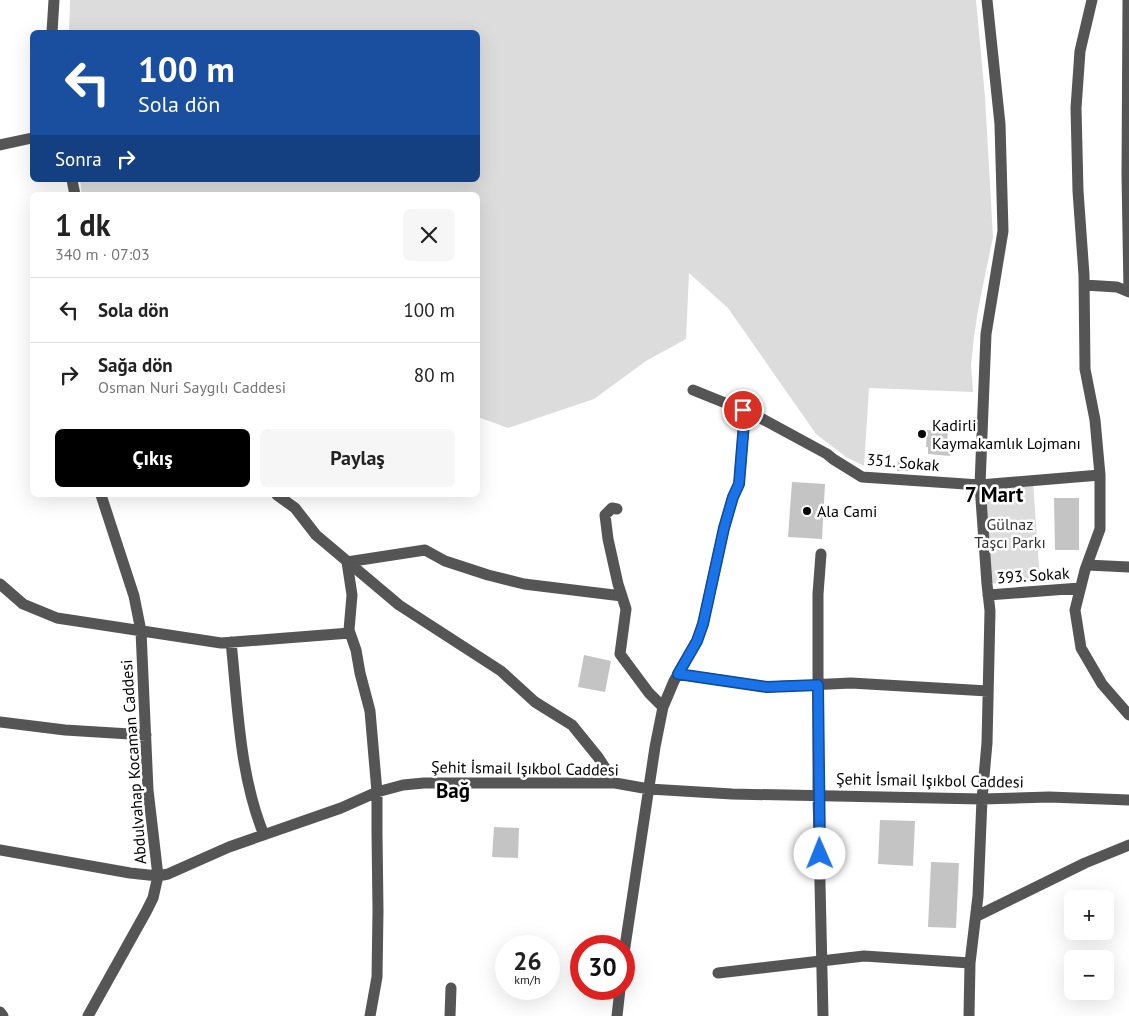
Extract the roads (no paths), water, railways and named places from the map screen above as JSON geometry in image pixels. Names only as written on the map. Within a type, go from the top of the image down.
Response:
[{"type":"street","points":[[52,30],[54,0]]},
{"type":"street","points":[[969,1016],[970,963],[977,916],[982,799],[987,743],[990,611],[980,485],[986,334],[1003,232],[1000,124],[986,0]]},
{"type":"street","points":[[1092,0],[1080,51],[1076,108],[1078,191],[1084,285],[1085,369],[1095,420],[1100,475],[1100,529],[1087,565],[1075,610],[1082,648],[1102,684],[1129,714]]},
{"type":"street","points":[[1084,285],[1117,287],[1129,291],[1126,175],[1128,0]]},
{"type":"street","points":[[0,146],[30,138]]},
{"type":"street","name":"351. Sokak","points":[[693,390],[743,410],[827,454],[862,477],[980,485],[1100,475]]},
{"type":"street","points":[[627,935],[663,707],[678,674],[697,641],[703,624],[724,528],[739,484],[744,423],[743,410]]},
{"type":"street","name":"Abdulvahap Kocaman Caddesi","points":[[88,1016],[153,898],[158,876],[151,820],[139,615],[102,497]]},
{"type":"street","points":[[280,497],[295,508],[316,535],[400,605],[501,671],[535,702],[572,725],[598,757],[614,783]]},
{"type":"street","points":[[617,509],[612,508],[605,514],[608,539],[626,609],[620,654],[649,693],[663,707]]},
{"type":"street","points":[[347,562],[425,550],[444,561],[524,584],[622,596]]},
{"type":"street","points":[[821,554],[818,594],[818,796],[824,1016]]},
{"type":"street","points":[[347,562],[352,595],[350,633],[356,650],[370,711],[378,792],[376,833],[377,977],[370,1016]]},
{"type":"street","points":[[1087,565],[1129,567]]},
{"type":"street","points":[[0,584],[22,604],[57,618],[221,643],[350,633]]},
{"type":"street","name":"393. Sokak","points":[[988,595],[1080,588]]},
{"type":"street","points":[[231,642],[247,782],[256,816],[264,834]]},
{"type":"street","points":[[678,674],[767,687],[851,683],[988,691]]},
{"type":"street","points":[[0,722],[65,730],[146,735]]},
{"type":"street","name":"Şehit İsmail Işıkbol Caddesi","points":[[0,850],[130,873],[158,876],[168,874],[229,847],[341,808],[378,792],[403,785],[424,783],[614,783],[649,789],[732,794],[982,799],[1049,797],[1129,800]]},
{"type":"street","points":[[977,916],[1085,863],[1129,845]]},
{"type":"street","points":[[718,973],[864,956],[970,963]]},
{"type":"street","points":[[450,1016],[451,988]]},
{"type":"street","points":[[617,1016],[619,1000]]},
{"type":"street","points":[[0,1012],[3,1016]]},
{"type":"place","name":"Kadirli Kaymakamlık Lojmanı","points":[[922,434]]},
{"type":"place","name":"Ala Cami","points":[[807,511]]},
{"type":"district","name":"7 Mart","points":[[994,495]]},
{"type":"district","name":"Bağ","points":[[453,791]]},
{"type":"park label","name":"Gülnaz Taşcı Parkı","points":[[1010,533]]}]
